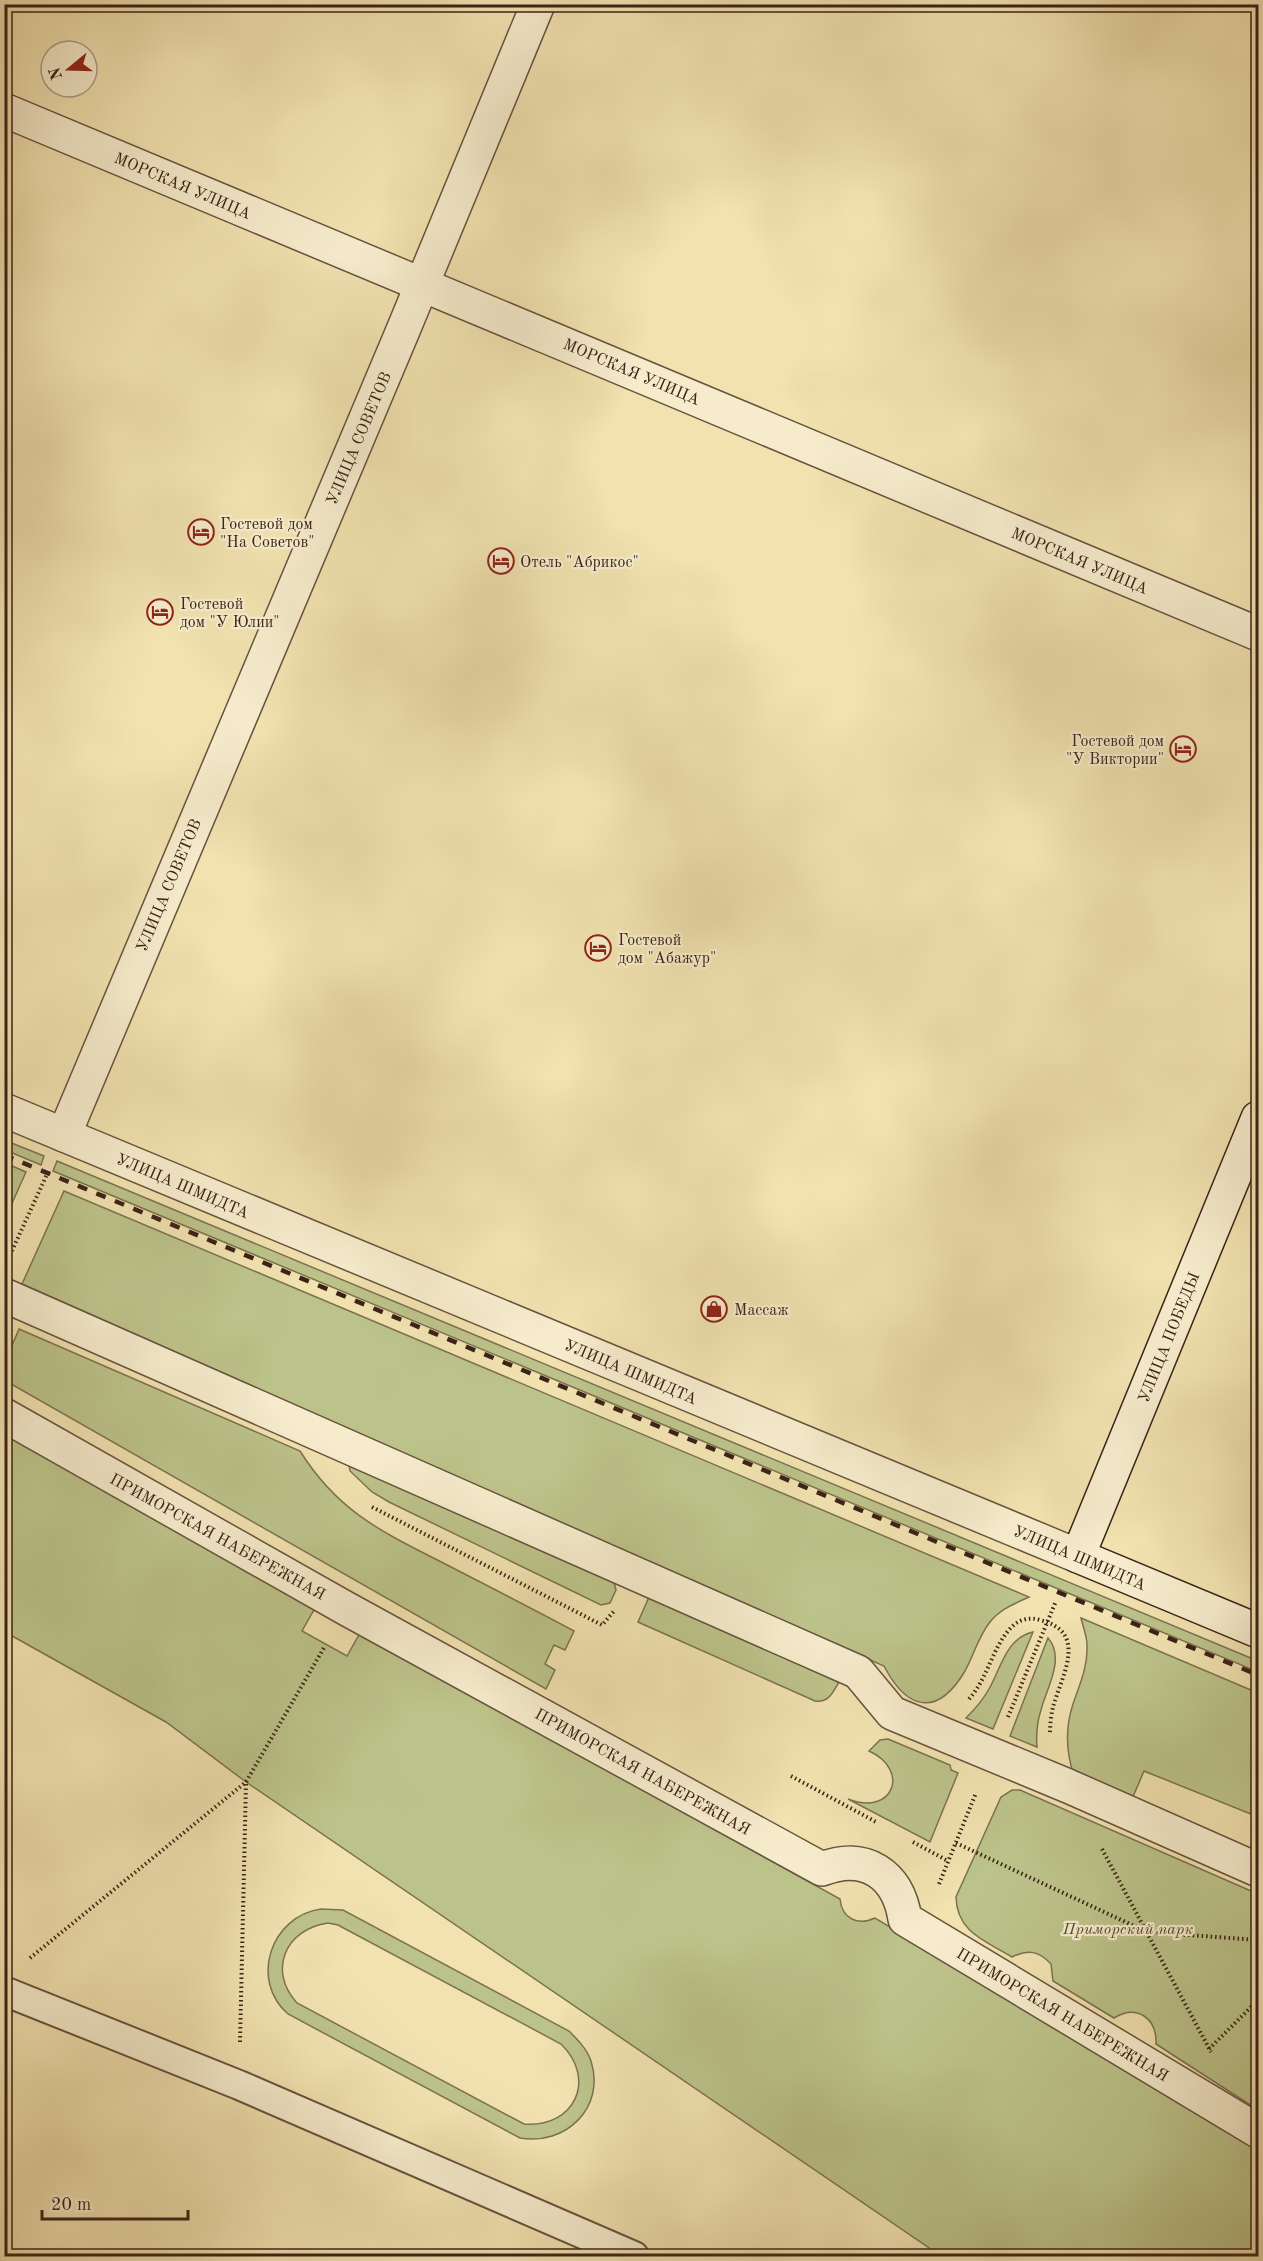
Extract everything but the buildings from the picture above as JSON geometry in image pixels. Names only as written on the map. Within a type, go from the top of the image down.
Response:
[{"type":"street","name":"УЛИЦА СОВЕТОВ","points":[[64,1135],[538,4]]},
{"type":"street","name":"МОРСКАЯ УЛИЦА","points":[[4,110],[1258,634]]},
{"type":"street","name":"УЛИЦА ШМИДТА","points":[[4,1110],[1258,1631]]},
{"type":"street","name":"УЛИЦА ПОБЕДЫ","points":[[1078,1556],[1258,1118]]},
{"type":"street","points":[[4,1295],[858,1672],[892,1713],[1068,1786],[1258,1870]]},
{"type":"street","name":"ПРИМОРСКАЯ НАБЕРЕЖНАЯ","points":[[4,1415],[347,1609],[822,1869],[850,1863],[877,1871],[885,1876],[897,1891],[905,1918],[921,1929],[1258,2131]]},
{"type":"lane","points":[[4,1991],[239,2085],[634,2256]]},
{"type":"path","points":[[9,1257],[40,1188]]},
{"type":"path","points":[[921,1929],[1056,1601]]},
{"type":"path","points":[[23,1964],[246,1782],[347,1609]]},
{"type":"path","points":[[915,1722],[948,1713],[968,1701],[982,1682],[998,1649],[1014,1625],[1027,1619],[1047,1622],[1064,1633],[1069,1647],[1067,1664],[1052,1710],[1050,1726],[1052,1748],[1068,1786],[1214,2058]]},
{"type":"path","points":[[791,1776],[886,1827]]},
{"type":"path","points":[[239,2085],[246,1782]]},
{"type":"path","points":[[906,1838],[948,1861]]},
{"type":"path","points":[[956,1843],[1147,1932],[1258,1940]]},
{"type":"path","points":[[1209,2049],[1258,2000]]},
{"type":"green space","points":[[4,1140],[44,1156],[41,1165],[5,1150]]},
{"type":"green space","points":[[57,1161],[1258,1661],[1258,1672],[53,1171]]},
{"type":"green space","points":[[5,1163],[26,1172],[5,1219]]},
{"type":"green space","points":[[64,1191],[1029,1597],[994,1617],[982,1634],[965,1671],[944,1696],[933,1702],[923,1703],[912,1699],[902,1692],[884,1666],[22,1284]]},
{"type":"green space","points":[[19,1329],[300,1451],[331,1491],[366,1521],[574,1631],[565,1650],[554,1645],[545,1664],[555,1670],[546,1689],[11,1384],[6,1370],[7,1363]]},
{"type":"green space","points":[[5,1432],[315,1608],[302,1631],[347,1656],[360,1633],[840,1899],[844,1912],[852,1919],[863,1921],[875,1918],[1258,2145],[1258,2256],[941,2256],[246,1782],[166,1722],[5,1632]]},
{"type":"green space","points":[[349,1465],[614,1582],[616,1590],[610,1603],[601,1605],[389,1502],[372,1492],[350,1471]]},
{"type":"green space","points":[[649,1597],[839,1682],[827,1699],[815,1701],[638,1622]]},
{"type":"green space","points":[[1081,1618],[1258,1693],[1258,1817],[1144,1771],[1132,1799],[1074,1776],[1069,1758],[1068,1731],[1070,1713],[1083,1675],[1087,1653],[1086,1635]]},
{"type":"green space","points":[[1033,1632],[993,1729],[966,1718],[987,1693],[1010,1647],[1016,1640]]},
{"type":"green space","points":[[1048,1638],[1053,1646],[1055,1664],[1039,1719],[1037,1747],[1010,1736]]},
{"type":"green space","points":[[888,1739],[950,1765],[951,1770],[958,1773],[930,1842],[848,1799],[864,1803],[876,1802],[885,1797],[891,1789],[893,1779],[890,1769],[882,1759],[869,1751],[880,1740]]},
{"type":"green space","name":"Приморский парк","points":[[1012,1790],[1020,1790],[1258,1894],[1258,2110],[1156,2044],[1153,2027],[1144,2016],[1130,2012],[1114,2018],[1053,1981],[1051,1964],[1042,1956],[1028,1952],[1012,1957],[967,1928],[958,1909],[956,1897],[1001,1797]]},
{"type":"green space","points":[[321,1909],[343,1910],[569,2031],[585,2049],[591,2061],[594,2078],[593,2094],[587,2108],[566,2130],[537,2139],[520,2138],[288,2014],[276,2000],[270,1984],[268,1968],[271,1951],[278,1936],[289,1924],[304,1914]],"holes":[[[328,1923],[338,1925],[561,2044],[572,2058],[578,2072],[579,2086],[568,2110],[542,2123],[524,2124],[297,2003],[283,1977],[286,1953],[301,1933]]]},
{"type":"railway","points":[[4,1155],[1258,1675]]},
{"type":"place","name":"Гостевой дом \"На Советов\"","points":[[201,532]]},
{"type":"place","name":"Отель \"Абрикос\"","points":[[501,561]]},
{"type":"place","name":"Гостевой дом \"У Юлии\"","points":[[160,612]]},
{"type":"place","name":"Гостевой дом \"У Виктории\"","points":[[1183,749]]},
{"type":"place","name":"Гостевой дом \"Абажур\"","points":[[598,948]]},
{"type":"place","name":"Массаж","points":[[714,1309]]}]
